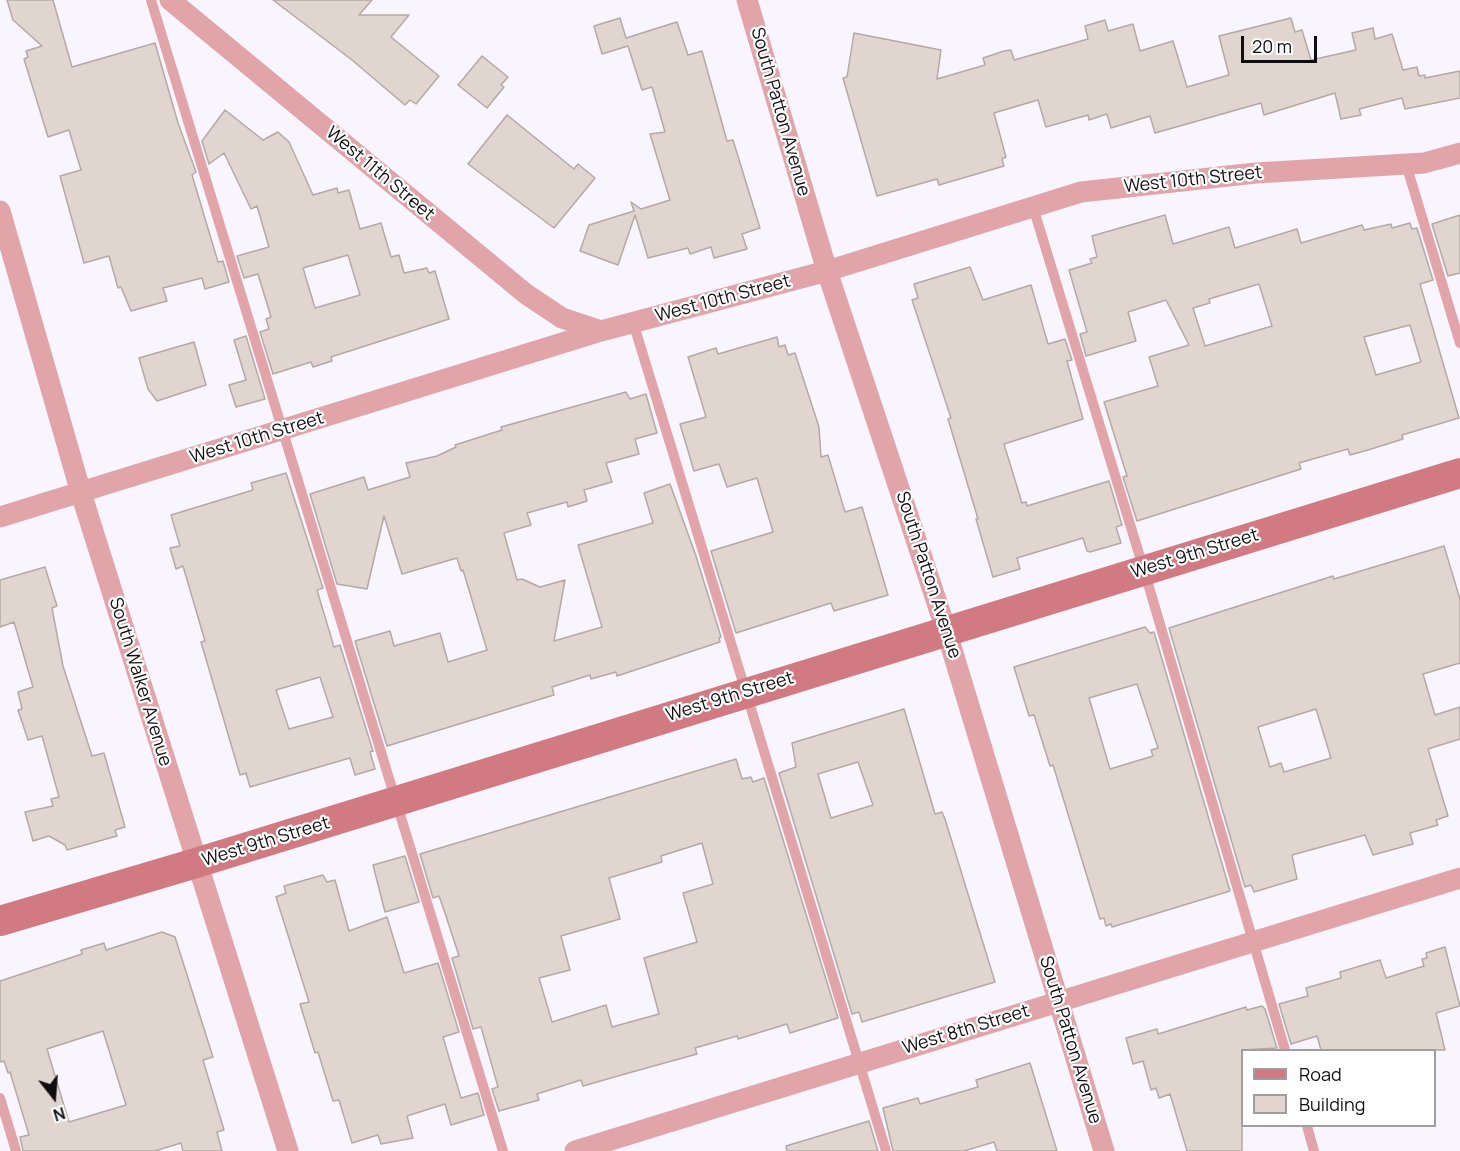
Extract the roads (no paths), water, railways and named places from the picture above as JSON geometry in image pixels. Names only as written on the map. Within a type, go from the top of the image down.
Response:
[{"type":"main road","name":"West 9th Street","points":[[1,917],[196,863],[1460,473]]},
{"type":"street","name":"West 11th Street","points":[[170,0],[526,294],[562,318],[601,331]]},
{"type":"street","name":"South Patton Avenue","points":[[747,0],[827,271],[946,630],[1104,1151]]},
{"type":"street","name":"West 10th Street","points":[[0,517],[601,331],[827,271],[1081,192],[1256,173],[1424,163],[1460,153]]},
{"type":"street","name":"South Walker Avenue","points":[[0,211],[81,493],[288,1151]]},
{"type":"street","name":"West 8th Street","points":[[575,1151],[1460,878]]},
{"type":"lane","points":[[151,0],[285,430],[503,1151]]},
{"type":"lane","points":[[1406,164],[1460,343]]},
{"type":"lane","points":[[1033,207],[1144,570],[1285,1049]]},
{"type":"lane","points":[[633,322],[748,692],[886,1151]]},
{"type":"lane","points":[[0,1098],[16,1151]]},
{"type":"lane","points":[[1308,1127],[1314,1151]]}]
